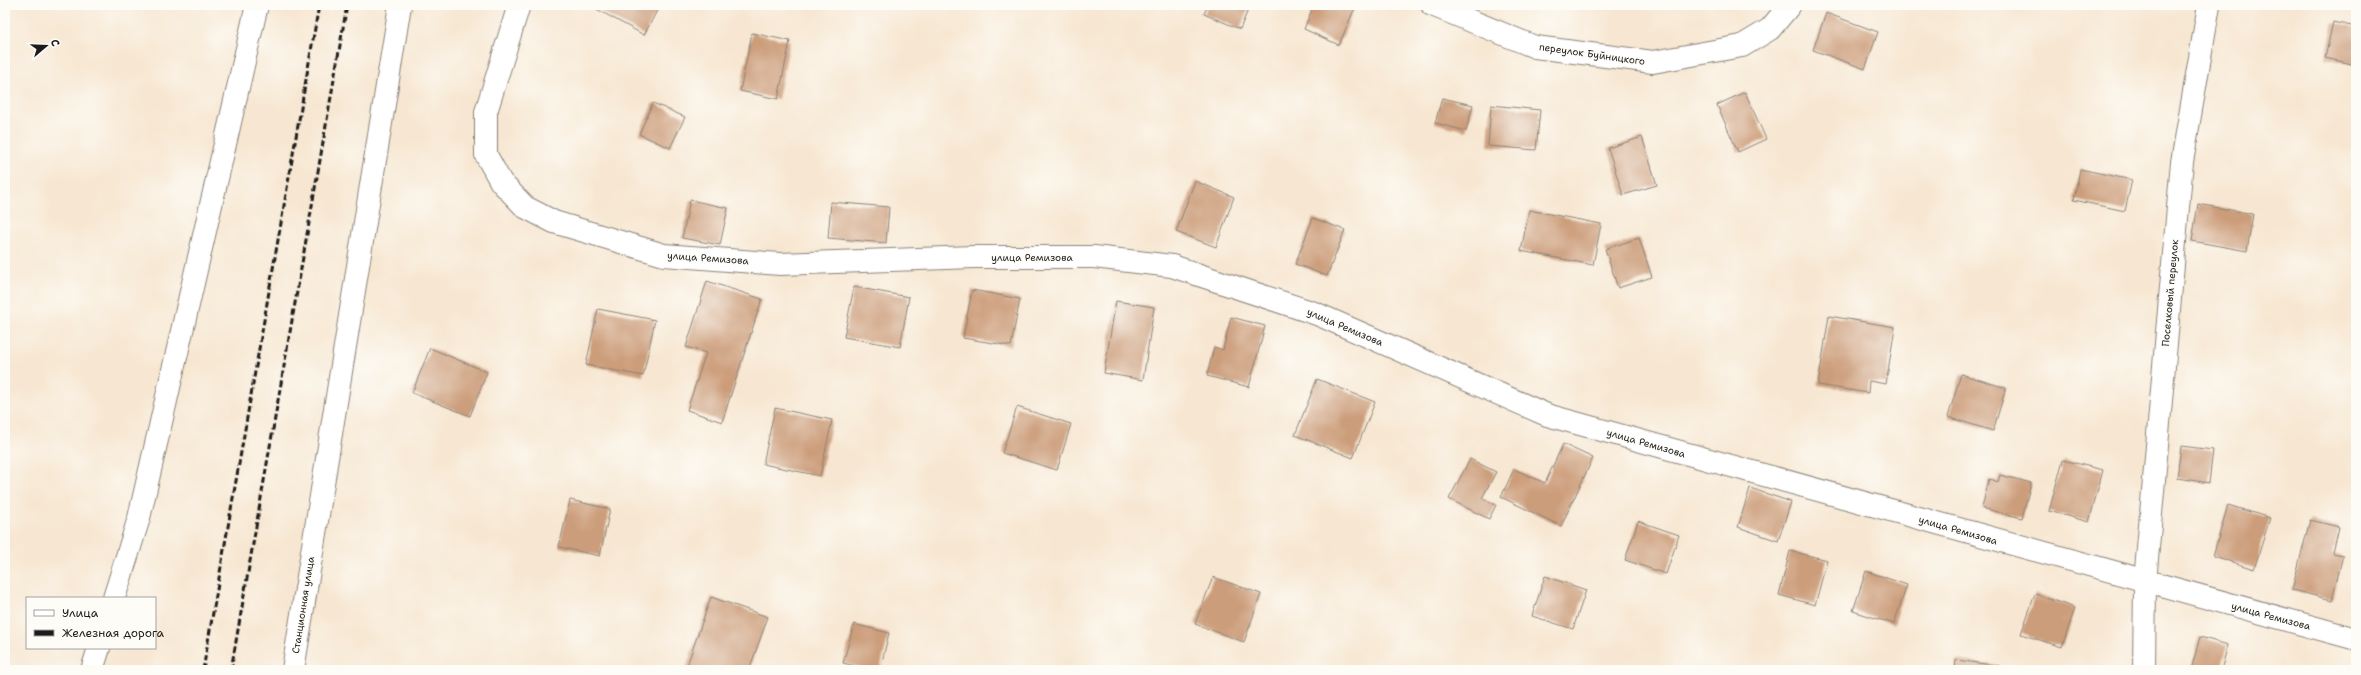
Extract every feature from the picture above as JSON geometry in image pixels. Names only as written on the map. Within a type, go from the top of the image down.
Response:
[{"type":"street","points":[[114,597],[139,518],[257,5]]},
{"type":"street","name":"Станционная улица","points":[[293,670],[400,5]]},
{"type":"street","name":"улица Ремизова","points":[[518,5],[486,112],[486,155],[501,182],[525,207],[554,222],[664,255],[780,264],[974,257],[1094,257],[1172,266],[1317,314],[1547,415],[2145,582],[2356,639]]},
{"type":"street","name":"переулок Буйницкого","points":[[1432,5],[1535,46],[1653,62],[1742,46],[1770,29],[1790,5]]},
{"type":"street","name":"Поселковый переулок","points":[[2144,670],[2145,582],[2182,162],[2209,5]]},
{"type":"street","points":[[92,670],[99,649]]},
{"type":"building","points":[[589,5],[660,5],[644,35]]},
{"type":"building","points":[[1208,5],[1250,5],[1240,29],[1204,14]]},
{"type":"building","points":[[1314,5],[1356,5],[1339,45],[1304,29]]},
{"type":"building","points":[[1826,13],[1878,32],[1865,69],[1813,50]]},
{"type":"building","points":[[2333,22],[2356,27],[2356,65],[2325,58]]},
{"type":"building","points":[[752,33],[790,41],[778,99],[740,91]]},
{"type":"building","points":[[1745,92],[1766,139],[1738,152],[1717,105]]},
{"type":"building","points":[[1442,98],[1473,105],[1466,131],[1435,123]]},
{"type":"building","points":[[653,103],[685,117],[670,148],[639,134]]},
{"type":"building","points":[[1491,105],[1540,110],[1536,150],[1488,146]]},
{"type":"building","points":[[1642,137],[1657,185],[1623,195],[1608,148]]},
{"type":"building","points":[[2080,169],[2132,180],[2125,211],[2074,200]]},
{"type":"building","points":[[1195,181],[1234,197],[1216,247],[1176,232]]},
{"type":"building","points":[[690,200],[728,208],[720,245],[682,238]]},
{"type":"building","points":[[831,202],[889,207],[886,243],[828,238]]},
{"type":"building","points":[[2198,204],[2253,214],[2247,251],[2192,241]]},
{"type":"building","points":[[1529,210],[1601,224],[1593,265],[1521,251]]},
{"type":"building","points":[[1313,218],[1345,230],[1327,276],[1295,264]]},
{"type":"building","points":[[1639,238],[1652,277],[1618,288],[1605,249]]},
{"type":"building","points":[[707,281],[762,299],[722,422],[687,410],[706,353],[686,347]]},
{"type":"building","points":[[854,287],[909,297],[900,347],[844,337]]},
{"type":"building","points":[[972,290],[1020,299],[1011,346],[963,338]]},
{"type":"building","points":[[1116,301],[1154,307],[1143,380],[1104,373]]},
{"type":"building","points":[[598,309],[655,320],[643,376],[586,365]]},
{"type":"building","points":[[1829,316],[1895,327],[1886,384],[1869,381],[1868,393],[1818,385]]},
{"type":"building","points":[[1231,317],[1265,326],[1249,387],[1207,376],[1214,347],[1223,350]]},
{"type":"building","points":[[430,348],[487,372],[470,416],[412,393]]},
{"type":"building","points":[[1961,374],[2006,388],[1993,431],[1948,417]]},
{"type":"building","points":[[1317,379],[1375,402],[1353,458],[1295,435]]},
{"type":"building","points":[[1017,407],[1071,424],[1057,470],[1002,453]]},
{"type":"building","points":[[775,408],[832,420],[820,476],[763,464]]},
{"type":"building","points":[[1563,444],[1593,458],[1561,526],[1501,497],[1514,469],[1545,483]]},
{"type":"building","points":[[2181,446],[2213,450],[2209,483],[2177,478]]},
{"type":"building","points":[[1470,459],[1496,472],[1482,498],[1496,505],[1489,519],[1449,499]]},
{"type":"building","points":[[2063,460],[2103,470],[2089,522],[2049,511]]},
{"type":"building","points":[[2000,475],[2031,483],[2022,518],[1982,508],[1989,479],[1998,482]]},
{"type":"building","points":[[1750,488],[1791,502],[1778,541],[1738,527]]},
{"type":"building","points":[[570,500],[610,509],[600,556],[559,547]]},
{"type":"building","points":[[2228,505],[2270,518],[2254,569],[2213,556]]},
{"type":"building","points":[[2310,520],[2339,527],[2333,553],[2343,555],[2332,600],[2292,590]]},
{"type":"building","points":[[1638,521],[1679,535],[1666,574],[1625,560]]},
{"type":"building","points":[[1790,551],[1827,560],[1815,605],[1779,595]]},
{"type":"building","points":[[1866,571],[1907,585],[1894,624],[1853,611]]},
{"type":"building","points":[[1545,576],[1586,590],[1573,629],[1532,616]]},
{"type":"building","points":[[1213,577],[1261,594],[1244,642],[1195,624]]},
{"type":"building","points":[[2035,594],[2075,608],[2062,647],[2021,634]]},
{"type":"building","points":[[711,597],[768,617],[749,670],[692,670],[686,668]]},
{"type":"building","points":[[854,624],[889,633],[880,670],[871,670],[843,663]]},
{"type":"building","points":[[2200,637],[2228,645],[2221,670],[2191,670]]},
{"type":"building","points":[[1956,660],[2000,666],[2000,670],[1955,670]]},
{"type":"railway","points":[[203,670],[319,5]]},
{"type":"railway","points":[[231,670],[347,5]]}]
